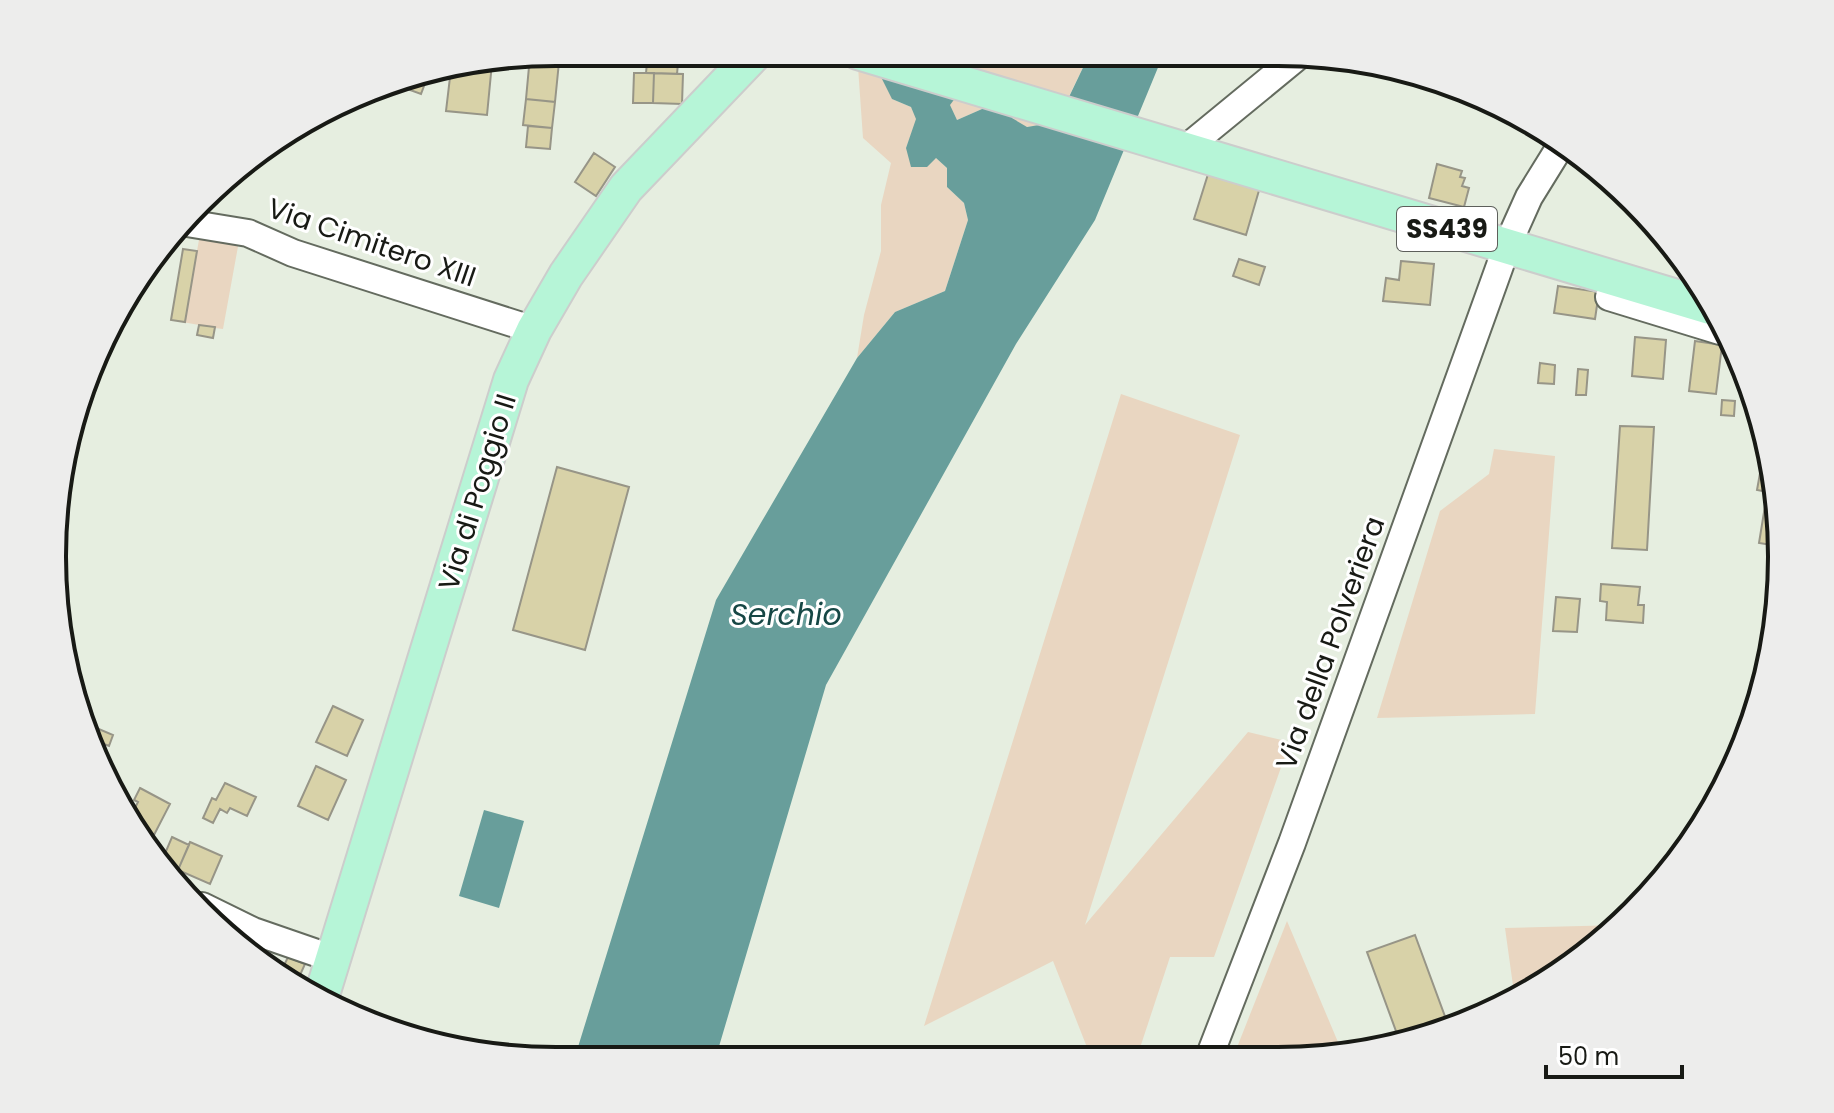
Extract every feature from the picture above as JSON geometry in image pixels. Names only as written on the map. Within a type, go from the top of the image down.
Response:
[{"type":"main road","name":"Via di Poggio II","points":[[324,988],[511,380],[534,330],[566,275],[626,188],[743,66]]},
{"type":"main road","name":"SS439","points":[[905,66],[1697,303]]},
{"type":"street","points":[[1185,149],[1286,66]]},
{"type":"street","name":"Via della Polveriera","points":[[1213,1047],[1292,843],[1507,246],[1529,197],[1556,153]]},
{"type":"street","name":"Via Cimitero XIII","points":[[196,224],[248,233],[293,253],[534,330]]},
{"type":"street","points":[[1609,297],[1711,328]]},
{"type":"street","points":[[225,917],[253,931],[334,959]]},
{"type":"shaded area","points":[[1084,66],[1056,123],[1026,127],[1012,118],[1009,101],[998,102],[957,120],[950,106],[892,99],[911,107],[917,119],[906,148],[936,158],[947,168],[947,187],[964,203],[968,220],[945,291],[895,312],[857,358],[864,315],[881,251],[881,205],[891,163],[863,138],[858,67]]},
{"type":"shaded area","points":[[200,234],[239,241],[223,329],[215,328],[213,338],[197,335],[199,325],[171,320],[183,249],[197,251]]},
{"type":"shaded area","points":[[1121,394],[1240,435],[1085,925],[1248,732],[1290,742],[1214,957],[1170,957],[1140,1047],[1087,1047],[1053,961],[924,1026]]},
{"type":"shaded area","points":[[1494,449],[1555,456],[1535,714],[1377,718],[1440,511],[1489,474]]},
{"type":"shaded area","points":[[1287,921],[1339,1043],[1237,1047]]},
{"type":"shaded area","points":[[1600,926],[1576,946],[1513,986],[1505,928]]},
{"type":"water","name":"Serchio","points":[[1084,66],[1159,66],[1095,220],[1016,344],[826,685],[719,1047],[578,1047],[716,600],[857,358],[895,312],[945,291],[968,220],[964,203],[947,187],[947,168],[936,158],[927,167],[911,167],[906,148],[916,119],[911,107],[892,99],[877,69],[968,81],[950,105],[957,120],[1009,100],[1012,118],[1027,127],[1057,122]]},
{"type":"water","points":[[484,810],[524,821],[499,908],[459,896]]},
{"type":"building","points":[[559,66],[555,102],[526,99],[529,67]]},
{"type":"building","points":[[647,66],[678,66],[677,74],[646,73]]},
{"type":"building","points":[[491,70],[487,115],[446,111],[450,78]]},
{"type":"building","points":[[634,73],[654,73],[653,103],[633,103]]},
{"type":"building","points":[[654,73],[683,74],[682,104],[653,103]]},
{"type":"building","points":[[425,85],[421,94],[408,89]]},
{"type":"building","points":[[526,99],[555,102],[552,128],[523,125]]},
{"type":"building","points":[[528,126],[552,128],[550,149],[526,147]]},
{"type":"building","points":[[594,153],[615,167],[596,196],[575,182]]},
{"type":"building","points":[[1437,164],[1462,171],[1460,177],[1465,178],[1462,186],[1469,188],[1464,207],[1429,198]]},
{"type":"building","points":[[1209,171],[1260,187],[1246,235],[1194,219]]},
{"type":"building","points":[[183,249],[197,251],[185,322],[171,320]]},
{"type":"building","points":[[1239,259],[1265,267],[1259,285],[1233,276]]},
{"type":"building","points":[[1401,261],[1434,264],[1430,305],[1383,301],[1386,278],[1399,280]]},
{"type":"building","points":[[1558,286],[1599,292],[1595,319],[1554,313]]},
{"type":"building","points":[[199,325],[215,327],[213,338],[197,335]]},
{"type":"building","points":[[1635,337],[1666,340],[1663,379],[1632,376]]},
{"type":"building","points":[[1695,341],[1719,345],[1721,349],[1716,394],[1689,391]]},
{"type":"building","points":[[1540,363],[1555,365],[1554,384],[1538,383]]},
{"type":"building","points":[[1578,369],[1588,370],[1586,395],[1576,395]]},
{"type":"building","points":[[1722,400],[1735,401],[1734,416],[1721,415]]},
{"type":"building","points":[[1620,426],[1654,427],[1647,550],[1612,548]]},
{"type":"building","points":[[557,467],[629,487],[585,650],[513,630]]},
{"type":"building","points":[[1761,470],[1764,491],[1757,490]]},
{"type":"building","points":[[1765,506],[1765,506],[1768,544],[1759,543]]},
{"type":"building","points":[[1601,584],[1640,587],[1638,605],[1644,605],[1643,623],[1606,620],[1607,602],[1600,601]]},
{"type":"building","points":[[1556,597],[1580,599],[1577,632],[1553,631]]},
{"type":"building","points":[[333,706],[363,720],[347,756],[316,742]]},
{"type":"building","points":[[97,728],[113,735],[109,746],[103,744]]},
{"type":"building","points":[[316,766],[346,780],[328,820],[298,806]]},
{"type":"building","points":[[225,783],[256,797],[247,816],[230,808],[227,813],[220,809],[213,823],[203,818],[212,798],[216,800]]},
{"type":"building","points":[[140,788],[170,804],[154,835],[135,807],[138,802],[134,800]]},
{"type":"building","points":[[172,837],[189,845],[179,869],[165,853]]},
{"type":"building","points":[[190,842],[222,856],[210,884],[179,869]]},
{"type":"building","points":[[1415,935],[1445,1017],[1396,1032],[1367,952]]},
{"type":"building","points":[[288,957],[305,964],[300,974],[285,964]]}]
